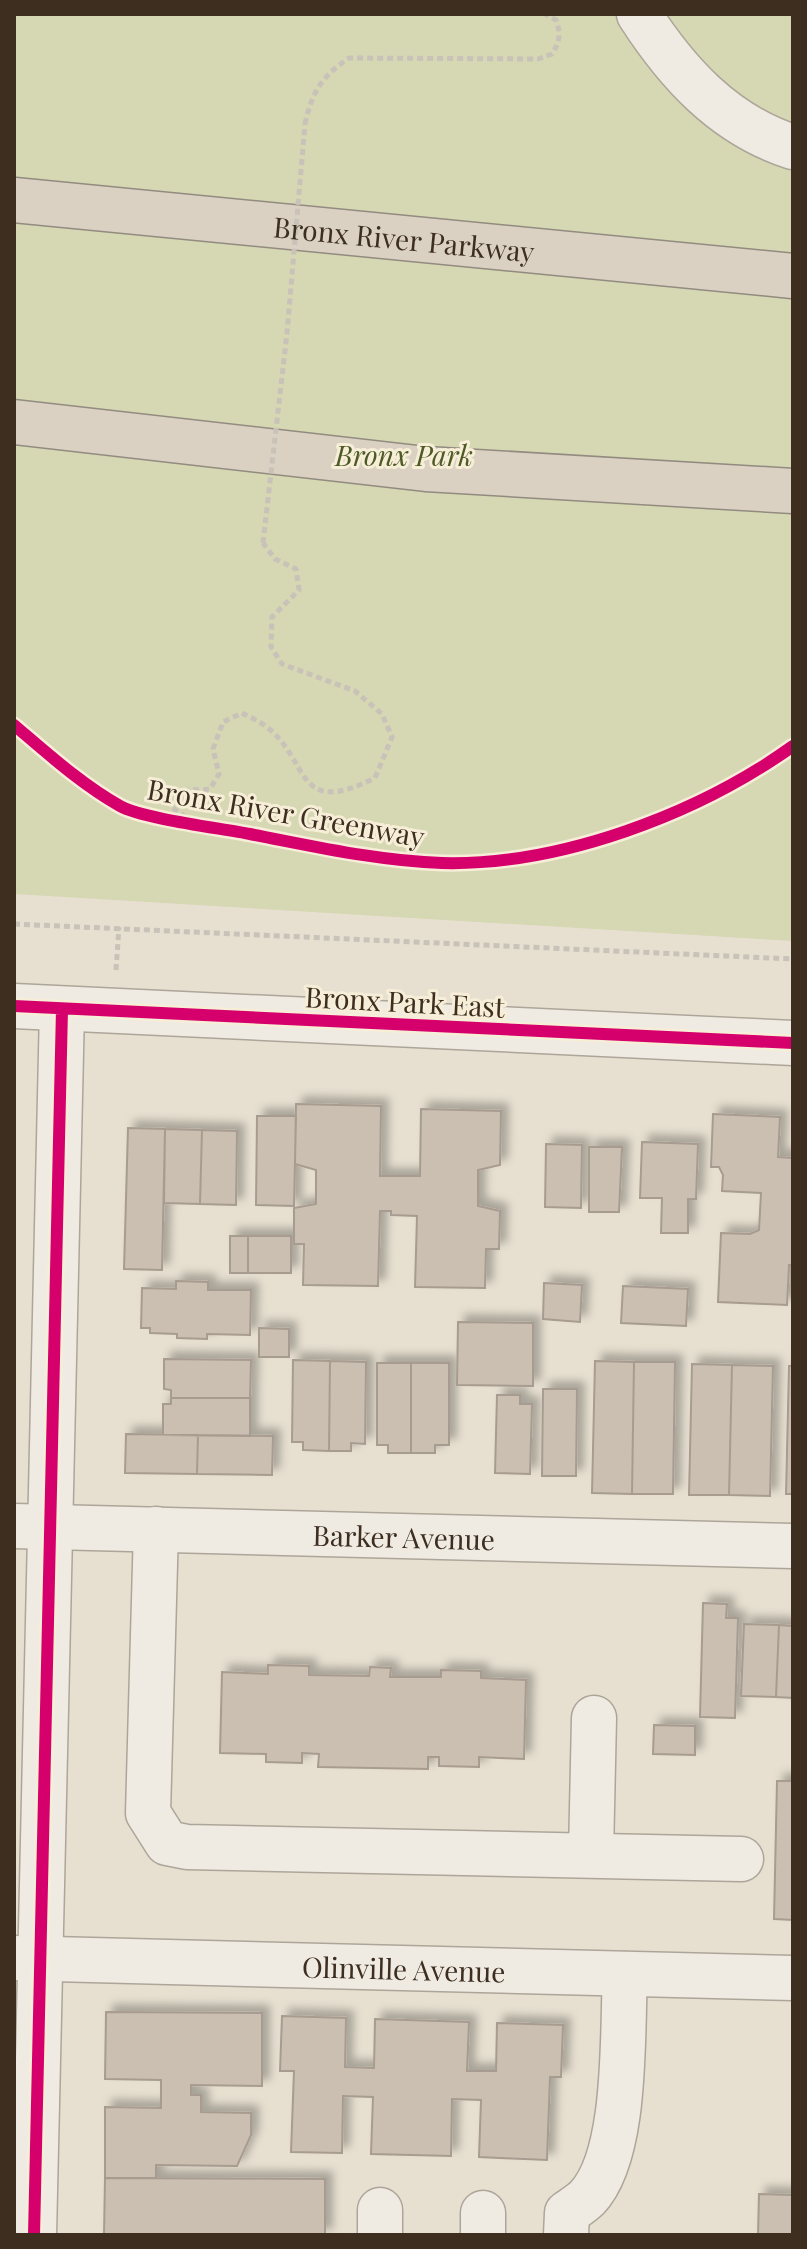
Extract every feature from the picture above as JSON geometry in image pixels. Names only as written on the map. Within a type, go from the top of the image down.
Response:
[{"type":"highway","name":"Bronx River Parkway","points":[[14,200],[793,276]]},
{"type":"highway","points":[[14,422],[426,469],[793,491]]},
{"type":"street","points":[[639,14],[683,76],[745,125],[793,147]]},
{"type":"street","name":"Bronx Park East","points":[[14,1006],[793,1043]]},
{"type":"street","points":[[34,2235],[25,2173],[32,1526],[62,1009]]},
{"type":"street","name":"Barker Avenue","points":[[32,1526],[793,1546]]},
{"type":"street","points":[[156,1529],[148,1813],[167,1843],[187,1847],[741,1859]]},
{"type":"street","points":[[591,1854],[594,1718]]},
{"type":"street","name":"Olinville Avenue","points":[[27,1959],[793,1978]]},
{"type":"street","points":[[566,2235],[567,2213],[587,2198],[601,2178],[616,2137],[625,1974]]},
{"type":"path","points":[[194,823],[170,806],[174,794],[184,788],[210,789],[219,774],[213,749],[223,722],[242,713],[266,726],[311,787],[335,794],[375,778],[392,737],[382,714],[355,691],[282,664],[271,647],[272,617],[299,590],[296,569],[275,559],[263,543],[286,348],[305,124],[311,97],[326,74],[349,58],[538,59],[552,54],[561,32],[556,20],[545,14]]},
{"type":"path","points":[[14,924],[793,959]]},
{"type":"green space","name":"Bronx Park","points":[[14,14],[793,14],[793,941],[14,894]]},
{"type":"building","points":[[296,1104],[381,1106],[380,1176],[420,1176],[421,1109],[501,1111],[500,1165],[478,1170],[478,1206],[500,1211],[499,1249],[486,1249],[485,1288],[415,1287],[417,1216],[391,1215],[391,1211],[380,1211],[378,1286],[303,1285],[304,1244],[294,1244],[294,1208],[316,1204],[316,1170],[295,1164]]},
{"type":"building","points":[[713,1114],[780,1117],[778,1157],[793,1158],[793,1265],[789,1265],[787,1305],[718,1302],[721,1233],[750,1234],[759,1230],[761,1193],[722,1191],[723,1175],[719,1167],[711,1167]]},
{"type":"building","points":[[257,1116],[296,1116],[294,1206],[256,1205]]},
{"type":"building","points":[[128,1128],[165,1129],[162,1270],[124,1269]]},
{"type":"building","points":[[165,1129],[202,1130],[200,1204],[164,1203]]},
{"type":"building","points":[[202,1130],[237,1131],[236,1205],[200,1204]]},
{"type":"building","points":[[642,1142],[698,1144],[696,1199],[688,1199],[688,1233],[661,1233],[662,1198],[640,1198]]},
{"type":"building","points":[[546,1144],[582,1145],[581,1208],[545,1207]]},
{"type":"building","points":[[589,1147],[622,1147],[619,1212],[589,1212]]},
{"type":"building","points":[[230,1236],[248,1236],[248,1273],[230,1273]]},
{"type":"building","points":[[248,1236],[291,1236],[291,1273],[248,1273]]},
{"type":"building","points":[[176,1281],[208,1282],[208,1290],[251,1290],[250,1335],[207,1334],[207,1339],[177,1338],[177,1334],[150,1333],[150,1328],[141,1328],[142,1288],[176,1289]]},
{"type":"building","points":[[544,1283],[582,1285],[580,1322],[543,1319]]},
{"type":"building","points":[[623,1286],[688,1289],[686,1326],[621,1323]]},
{"type":"building","points":[[458,1322],[533,1323],[533,1386],[457,1385]]},
{"type":"building","points":[[259,1328],[289,1329],[289,1357],[259,1357]]},
{"type":"building","points":[[164,1359],[251,1360],[250,1398],[171,1398],[171,1390],[164,1389]]},
{"type":"building","points":[[293,1360],[330,1361],[329,1451],[303,1450],[303,1442],[292,1442]]},
{"type":"building","points":[[330,1361],[366,1362],[365,1444],[351,1443],[351,1451],[329,1451]]},
{"type":"building","points":[[595,1361],[634,1362],[632,1494],[592,1493]]},
{"type":"building","points":[[634,1362],[675,1362],[673,1494],[632,1494]]},
{"type":"building","points":[[377,1363],[411,1363],[411,1453],[388,1453],[388,1445],[377,1445]]},
{"type":"building","points":[[411,1363],[449,1363],[449,1445],[435,1445],[435,1453],[411,1453]]},
{"type":"building","points":[[692,1364],[732,1365],[729,1495],[689,1495]]},
{"type":"building","points":[[732,1365],[773,1366],[770,1496],[729,1495]]},
{"type":"building","points":[[789,1366],[793,1366],[793,1494],[786,1494]]},
{"type":"building","points":[[543,1389],[577,1389],[576,1476],[542,1476]]},
{"type":"building","points":[[497,1395],[520,1395],[520,1404],[532,1404],[530,1474],[495,1473]]},
{"type":"building","points":[[171,1398],[250,1398],[250,1436],[163,1435],[163,1404],[171,1404]]},
{"type":"building","points":[[126,1434],[198,1435],[197,1474],[125,1473]]},
{"type":"building","points":[[198,1435],[273,1436],[272,1475],[197,1474]]},
{"type":"building","points":[[703,1603],[727,1604],[726,1618],[738,1618],[735,1718],[700,1717]]},
{"type":"building","points":[[744,1624],[779,1625],[776,1697],[741,1696]]},
{"type":"building","points":[[779,1625],[793,1626],[793,1698],[776,1697]]},
{"type":"building","points":[[268,1665],[309,1666],[309,1675],[369,1676],[370,1667],[391,1668],[390,1677],[441,1677],[441,1670],[481,1671],[481,1678],[526,1680],[524,1759],[479,1757],[479,1767],[439,1766],[439,1757],[428,1757],[428,1769],[318,1767],[319,1754],[302,1753],[302,1763],[266,1762],[266,1754],[220,1753],[222,1672],[268,1674]]},
{"type":"building","points":[[654,1725],[695,1726],[695,1755],[653,1754]]},
{"type":"building","points":[[777,1781],[793,1781],[793,1920],[774,1919]]},
{"type":"building","points":[[106,2012],[262,2013],[262,2086],[191,2085],[191,2095],[201,2095],[201,2112],[251,2113],[251,2135],[237,2166],[156,2165],[156,2178],[105,2178],[105,2107],[161,2108],[161,2080],[105,2079]]},
{"type":"building","points":[[282,2016],[346,2018],[345,2067],[374,2068],[375,2019],[469,2022],[467,2071],[496,2071],[497,2023],[563,2025],[561,2077],[550,2077],[547,2160],[479,2157],[481,2100],[452,2099],[451,2156],[371,2154],[373,2097],[343,2096],[342,2153],[291,2152],[294,2071],[280,2071]]},
{"type":"building","points":[[105,2178],[325,2179],[325,2235],[104,2235]]},
{"type":"building","points":[[759,2194],[793,2195],[793,2235],[758,2235]]},
{"type":"cycle path","name":"Bronx River Greenway","points":[[14,725],[78,778],[131,811],[346,852],[442,863],[487,862],[533,856],[626,831],[715,793],[793,746]]},
{"type":"cycle path","points":[[14,1006],[793,1043]]},
{"type":"cycle path","points":[[34,2235],[62,1009]]}]
